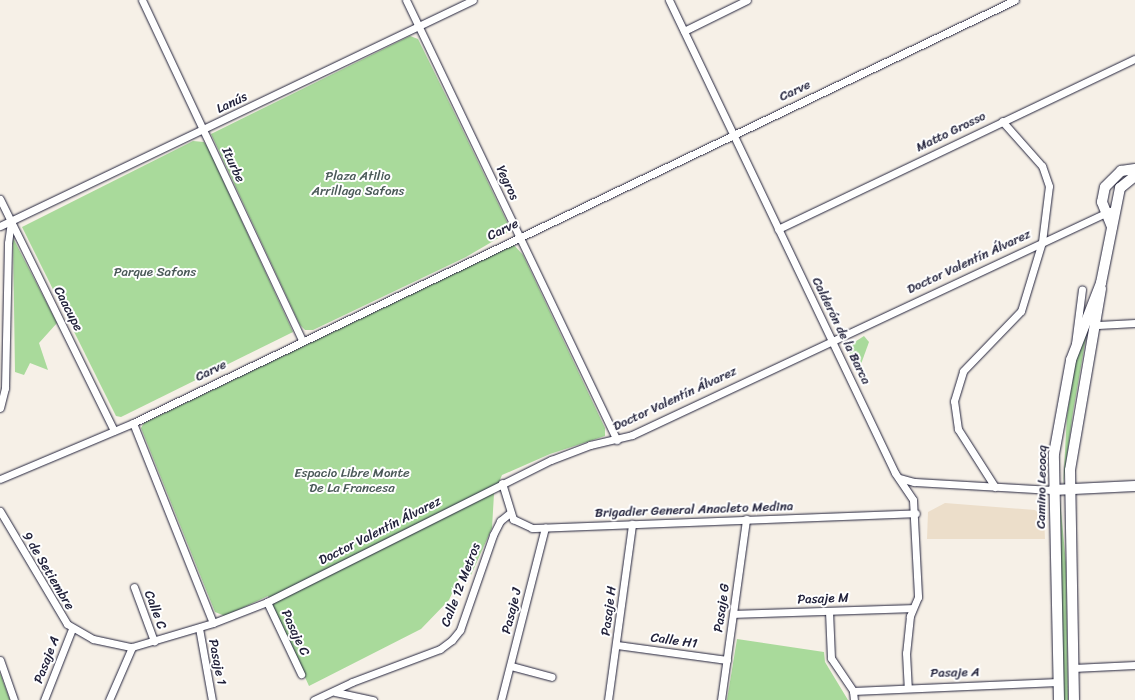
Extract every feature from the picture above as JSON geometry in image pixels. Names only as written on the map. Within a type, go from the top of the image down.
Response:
[{"type":"street","name":"Iturbe","points":[[142,0],[302,340]]},
{"type":"street","name":"Yegros","points":[[406,0],[617,440]]},
{"type":"street","name":"Lanús","points":[[0,226],[204,130],[473,0]]},
{"type":"street","name":"Calderón de la Barca","points":[[669,0],[899,478],[913,500],[916,513],[918,597],[912,608],[906,653],[908,687]]},
{"type":"street","points":[[684,31],[747,0]]},
{"type":"street","name":"Carve","points":[[0,479],[133,423],[733,133],[1015,0]]},
{"type":"street","name":"Matto Grosso","points":[[778,229],[1002,121],[1135,59]]},
{"type":"street","points":[[995,488],[958,429],[954,401],[964,371],[973,359],[1019,315],[1042,242],[1047,176],[1002,121]]},
{"type":"street","points":[[1112,228],[1105,212],[1102,196],[1108,182],[1121,171],[1135,169]]},
{"type":"street","name":"Camino Lecocq","points":[[1074,700],[1069,491],[1079,413],[1098,325],[1101,282],[1120,188],[1135,176]]},
{"type":"street","name":"Caacupe","points":[[0,200],[114,431]]},
{"type":"street","name":"Doctor Valentín Álvarez","points":[[132,647],[213,624],[267,602],[502,483],[572,451],[617,440],[1105,212],[1116,210]]},
{"type":"street","points":[[0,408],[5,388],[8,243],[11,220]]},
{"type":"street","name":"Camino Lecocq","points":[[1059,700],[1053,490],[1054,454],[1075,344],[1101,282]]},
{"type":"street","points":[[1075,344],[1082,289]]},
{"type":"street","points":[[1098,325],[1135,323]]},
{"type":"street","points":[[133,423],[213,624]]},
{"type":"street","points":[[899,478],[995,488],[1069,491],[1135,486]]},
{"type":"street","points":[[502,483],[510,513]]},
{"type":"street","name":"9 de Setiembre","points":[[0,511],[49,598],[72,629],[93,639],[132,647]]},
{"type":"street","name":"Brigadier General Anacleto Medina","points":[[510,513],[520,525],[545,528],[916,513]]},
{"type":"street","name":"Calle 12 Metros","points":[[314,700],[335,692],[352,682],[440,650],[452,640],[460,630],[493,535],[500,521],[510,513]]},
{"type":"street","name":"Pasaje G","points":[[721,700],[728,660],[746,519]]},
{"type":"street","name":"Pasaje H","points":[[608,700],[617,645],[632,524]]},
{"type":"street","name":"Pasaje J","points":[[501,700],[511,666],[545,528]]},
{"type":"street","name":"Calle C","points":[[134,587],[154,640]]},
{"type":"street","name":"Pasaje C","points":[[267,602],[301,674]]},
{"type":"street","name":"Pasaje M","points":[[734,614],[912,608]]},
{"type":"street","points":[[829,611],[833,664],[853,691],[854,700]]},
{"type":"street","name":"Pasaje 1","points":[[199,628],[212,700]]},
{"type":"street","name":"Pasaje A","points":[[44,700],[72,629]]},
{"type":"street","name":"Calle H1","points":[[617,645],[728,660]]},
{"type":"street","points":[[109,700],[132,647]]},
{"type":"street","points":[[0,660],[14,700]]},
{"type":"street","points":[[1073,668],[1135,664]]},
{"type":"street","points":[[511,666],[552,677]]},
{"type":"street","name":"Pasaje A","points":[[853,691],[908,687],[1058,682]]},
{"type":"street","points":[[335,692],[373,700]]},
{"type":"shaded area","points":[[945,503],[1035,510],[1044,518],[1045,539],[927,539],[928,512]]},
{"type":"green space","name":"Plaza Atilio Arrillaga Safons","points":[[410,36],[418,39],[453,110],[508,224],[507,233],[466,257],[313,330],[305,330],[300,325],[211,134]]},
{"type":"green space","name":"Parque Safons","points":[[193,141],[204,142],[208,148],[293,332],[121,417],[116,416],[22,227]]},
{"type":"green space","points":[[13,238],[57,323],[39,343],[48,370],[30,363],[24,375],[15,372]]},
{"type":"green space","name":"Espacio Libre Monte De La Francesa","points":[[514,245],[523,255],[605,428],[605,436],[550,454],[502,475],[494,494],[492,528],[471,575],[460,576],[449,600],[421,629],[309,686],[268,596],[225,616],[215,612],[141,428],[144,423]]},
{"type":"green space","points":[[1088,326],[1073,412],[1063,486],[1067,416],[1078,347]]},
{"type":"green space","points":[[864,336],[869,342],[861,364],[856,367],[847,347]]},
{"type":"green space","points":[[1060,500],[1066,564],[1068,700],[1063,700]]},
{"type":"green space","points":[[737,639],[824,652],[825,662],[848,700],[727,700]]},
{"type":"green space","points":[[0,673],[10,700],[0,700]]}]
